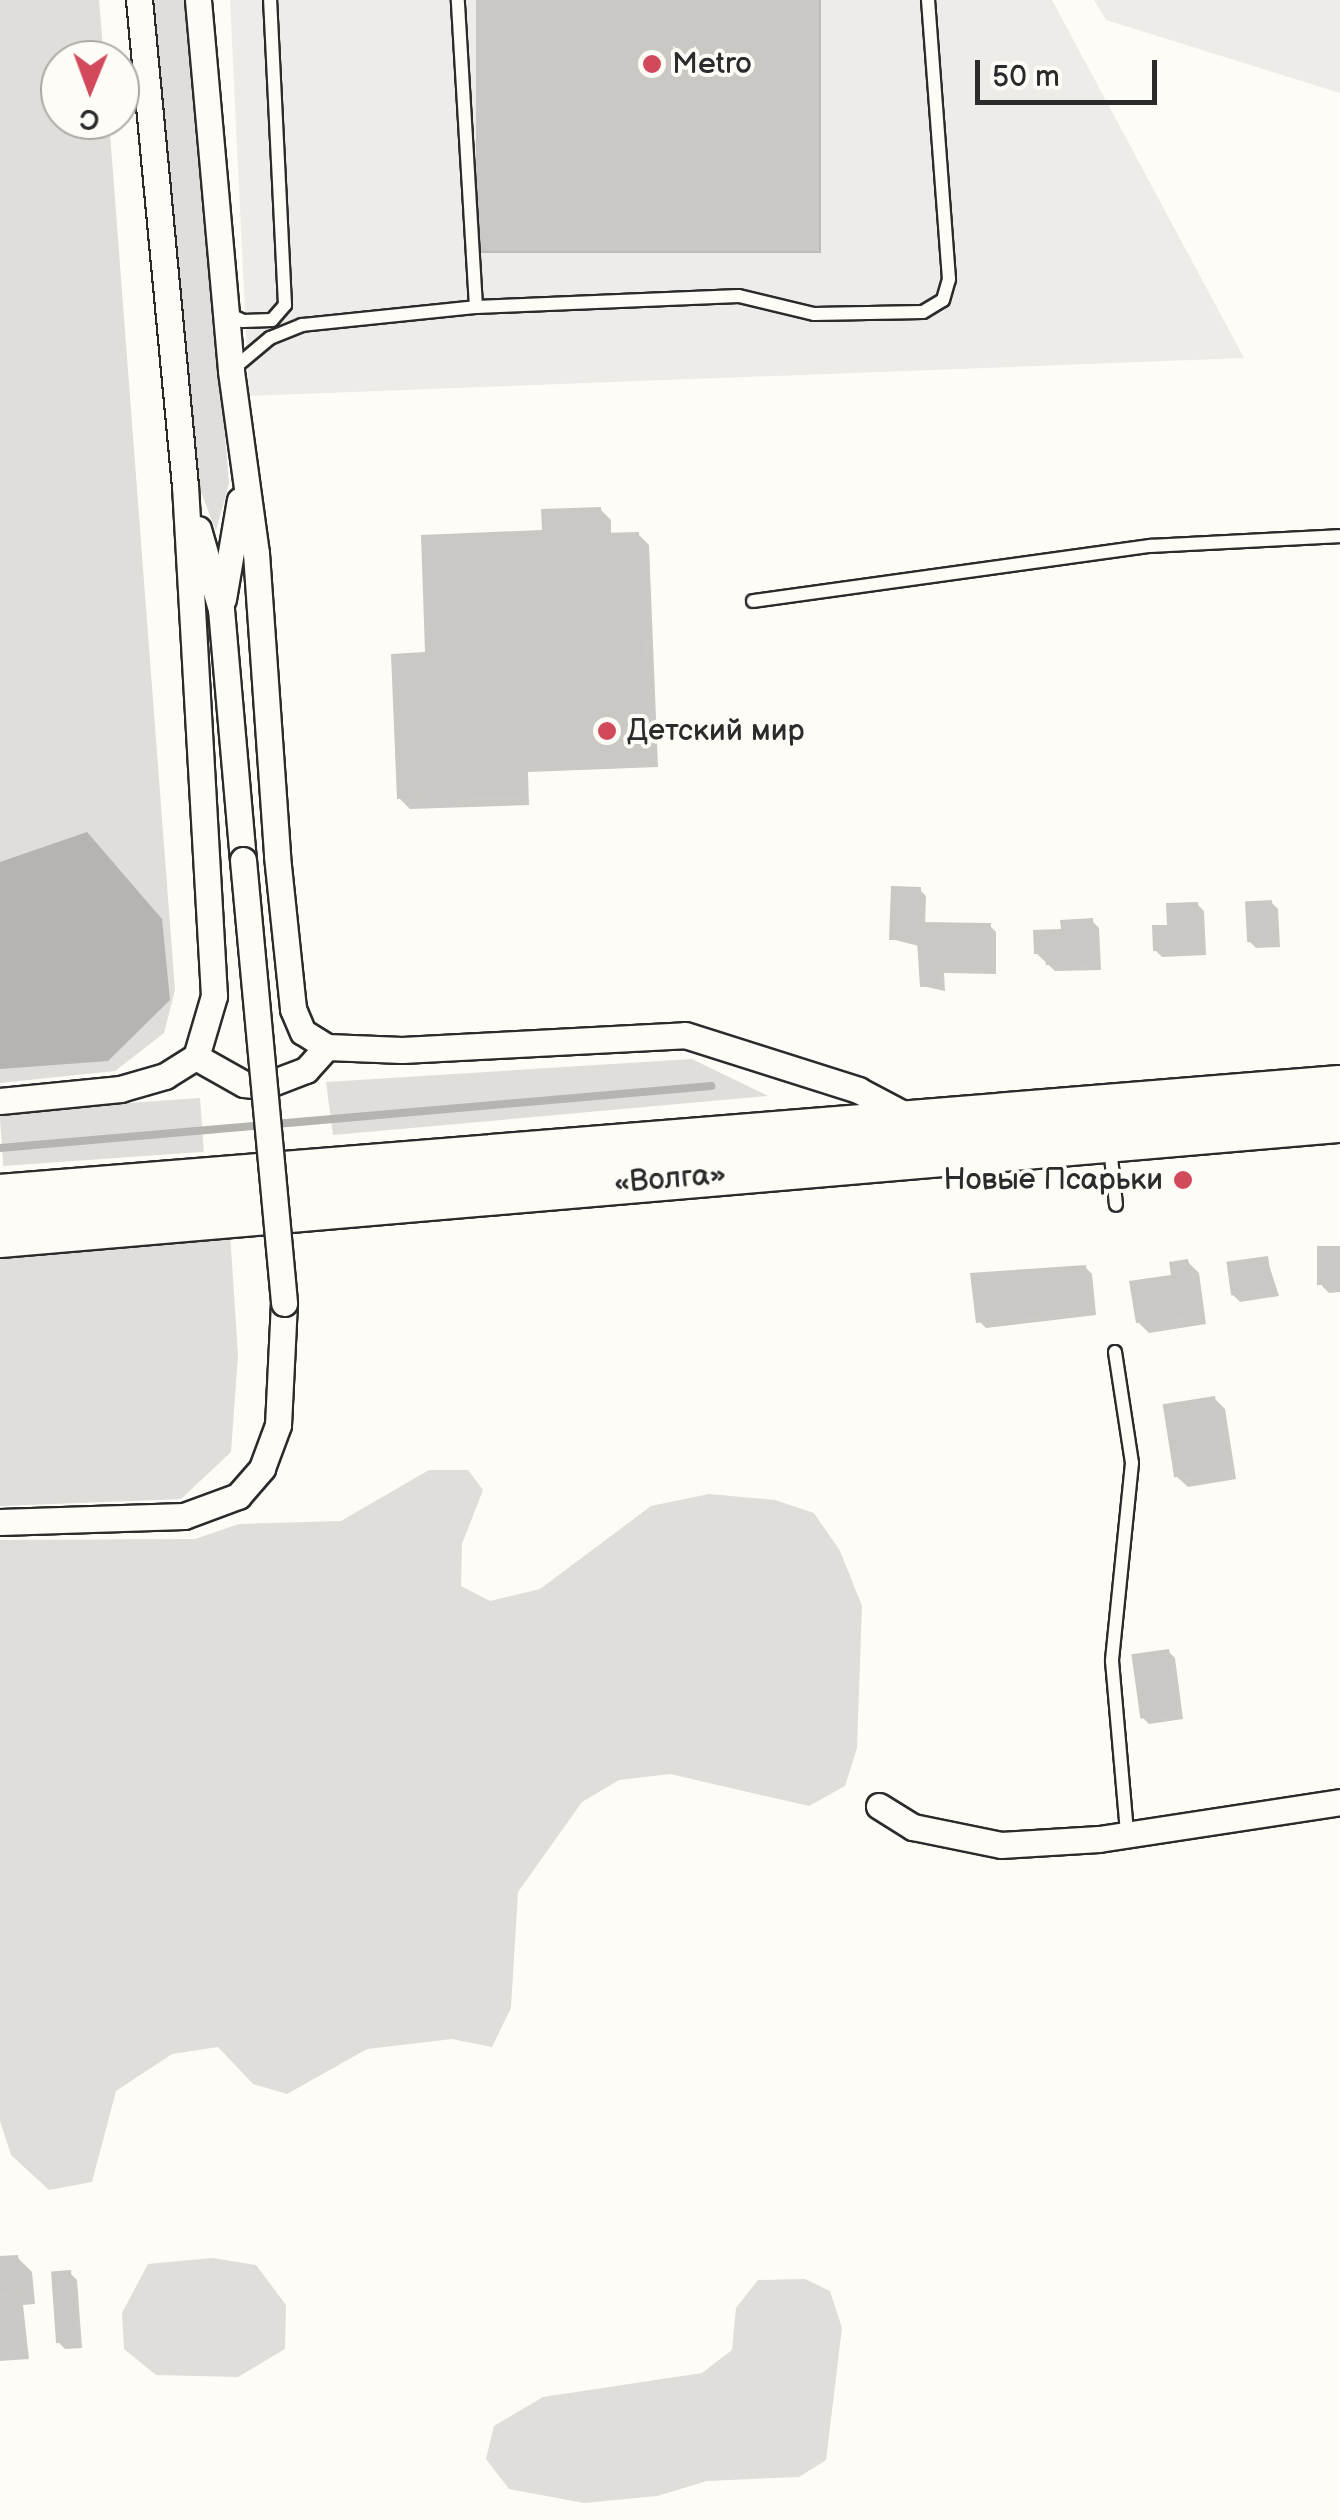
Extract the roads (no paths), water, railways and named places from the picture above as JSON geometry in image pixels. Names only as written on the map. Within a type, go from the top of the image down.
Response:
[{"type":"highway","name":"«Волга»","points":[[0,1196],[1340,1086]]},
{"type":"highway","name":"«Волга»","points":[[0,1236],[1340,1121]]},
{"type":"street","points":[[0,1101],[145,1084],[196,1058],[214,996],[185,486],[138,0]]},
{"type":"street","points":[[198,0],[231,371],[243,481],[256,553],[293,1008],[303,1032],[327,1047],[402,1050],[685,1035],[858,1090],[920,1123]]},
{"type":"street","points":[[221,609],[243,481]]},
{"type":"street","points":[[0,1522],[184,1516],[238,1496],[262,1468],[278,1425],[284,1303],[221,609],[185,486]]},
{"type":"street","points":[[196,1058],[244,1084],[264,1086],[306,1070],[327,1047]]},
{"type":"street","points":[[878,1806],[912,1827],[971,1842],[1127,1833],[1340,1802]]},
{"type":"lane","points":[[226,314],[243,322],[272,320],[285,305],[270,0]]},
{"type":"lane","points":[[458,0],[476,307]]},
{"type":"lane","points":[[231,371],[270,338],[302,325],[476,307],[739,296],[814,314],[923,312],[943,300],[950,279],[928,0]]},
{"type":"lane","points":[[752,601],[1151,546],[1340,536]]},
{"type":"lane","points":[[1109,1141],[1116,1205]]},
{"type":"lane","points":[[1116,1352],[1132,1462],[1112,1660],[1127,1833]]},
{"type":"waterway","points":[[0,1148],[711,1086]]},
{"type":"place","name":"Metro","points":[[652,64]]},
{"type":"place","name":"Детский мир","points":[[607,731]]},
{"type":"place","name":"Новые Псарьки","points":[[1183,1180]]}]
